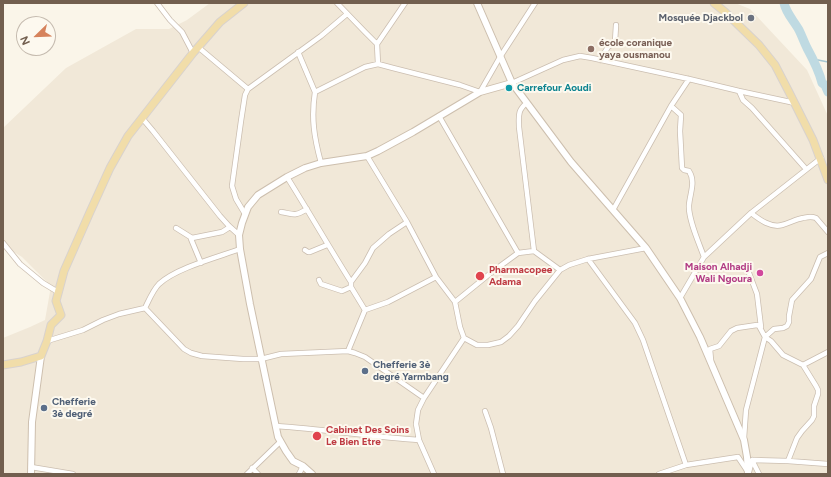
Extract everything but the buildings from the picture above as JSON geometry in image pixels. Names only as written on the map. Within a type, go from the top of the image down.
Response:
[{"type":"main road","points":[[3,365],[21,362],[41,356],[47,342],[51,326],[61,315],[56,301],[64,271],[110,168],[128,136],[195,50],[220,22],[244,3]]},
{"type":"main road","points":[[714,3],[759,45],[774,65],[813,140],[828,180]]},
{"type":"street","points":[[157,3],[170,20],[182,32],[195,50],[248,89]]},
{"type":"street","points":[[337,3],[377,44]]},
{"type":"street","points":[[378,64],[377,44],[405,3]]},
{"type":"street","points":[[477,3],[512,83],[571,162],[646,248],[680,298],[700,337],[744,440],[749,474]]},
{"type":"street","points":[[480,92],[500,57],[535,3]]},
{"type":"street","points":[[245,214],[236,200],[232,186],[245,95],[248,89],[321,36],[347,14]]},
{"type":"street","points":[[600,60],[608,47],[615,42],[616,24]]},
{"type":"street","points":[[298,52],[315,92],[313,104],[314,132],[321,163]]},
{"type":"street","points":[[312,474],[303,466],[293,461],[278,437],[250,304],[240,250],[239,235],[248,207],[258,195],[304,168],[321,163],[367,156],[413,132],[480,92],[512,83],[571,57],[580,56],[600,60],[795,103]]},
{"type":"street","points":[[315,92],[365,67],[378,64],[460,85],[480,92]]},
{"type":"street","points":[[613,210],[671,106],[689,79]]},
{"type":"street","points":[[739,91],[743,100],[752,108],[806,169]]},
{"type":"street","points":[[526,103],[522,106],[518,114],[534,252]]},
{"type":"street","points":[[671,106],[681,115],[680,131],[682,168],[689,171],[692,176],[693,182],[689,206],[698,242],[704,256]]},
{"type":"street","points":[[439,116],[518,253]]},
{"type":"street","points":[[142,118],[220,216],[239,235]]},
{"type":"street","points":[[367,156],[407,222],[436,277],[455,302],[460,327],[464,338],[477,345],[488,345],[500,342],[509,336],[560,270],[569,264],[646,248]]},
{"type":"street","points":[[680,298],[704,256],[751,213],[821,158]]},
{"type":"street","points":[[287,177],[365,310]]},
{"type":"street","points":[[280,212],[294,215],[307,209]]},
{"type":"street","points":[[751,213],[761,221],[772,225],[782,225],[796,219],[813,217],[816,218],[828,232]]},
{"type":"street","points":[[319,280],[321,284],[342,291],[351,284],[373,248],[389,234],[407,222]]},
{"type":"street","points":[[176,228],[192,238],[222,232],[230,227]]},
{"type":"street","points":[[192,238],[191,239],[201,263]]},
{"type":"street","points":[[3,243],[20,264],[43,283],[58,292]]},
{"type":"street","points":[[305,250],[310,252],[327,245]]},
{"type":"street","points":[[47,342],[83,330],[119,314],[145,308],[158,285],[165,279],[201,263],[240,250]]},
{"type":"street","points":[[455,302],[518,253],[534,252],[560,270]]},
{"type":"street","points":[[744,440],[746,410],[765,337],[774,329],[787,326],[789,322],[792,300],[811,279],[820,258],[828,254]]},
{"type":"street","points":[[588,259],[635,323],[644,340],[686,465]]},
{"type":"street","points":[[749,273],[758,294],[762,333]]},
{"type":"street","points":[[348,351],[365,310],[388,302],[436,277]]},
{"type":"street","points":[[145,308],[184,349],[191,353],[202,356],[243,360],[261,359],[281,354],[348,351],[365,357],[424,398]]},
{"type":"street","points":[[711,363],[710,349],[719,346],[731,331],[737,328],[757,325],[765,337],[784,355],[803,365],[816,386],[818,394],[814,406],[814,416],[797,438],[788,461]]},
{"type":"street","points":[[434,474],[419,440],[416,424],[418,410],[424,398],[464,338]]},
{"type":"street","points":[[803,365],[828,352]]},
{"type":"street","points":[[41,356],[32,422],[31,471],[73,474]]},
{"type":"street","points":[[485,411],[503,474]]},
{"type":"street","points":[[276,426],[300,427],[386,438],[419,440]]},
{"type":"street","points":[[246,474],[280,442]]},
{"type":"street","points":[[659,474],[686,465],[738,457],[749,474]]},
{"type":"street","points":[[749,474],[752,460]]},
{"type":"street","points":[[752,460],[828,464]]},
{"type":"street","points":[[752,460],[759,474]]},
{"type":"street","points":[[299,474],[303,466]]},
{"type":"street","points":[[252,468],[258,474]]},
{"type":"shaded area","points":[[210,3],[735,3],[750,9],[807,70],[828,116],[828,474],[3,474],[3,338],[45,320],[51,286],[22,257],[3,245],[3,128],[66,68],[136,29],[169,29],[187,20]]},
{"type":"waterway","points":[[784,3],[788,14],[799,30],[816,65],[822,83],[825,85],[828,92]]},
{"type":"waterway","points":[[813,59],[828,62]]},
{"type":"place","name":"Mosquée Djackbol","points":[[751,18]]},
{"type":"place","name":"école coranique yaya ousmanou","points":[[591,49]]},
{"type":"place","name":"Carrefour Aoudi","points":[[509,88]]},
{"type":"place","name":"Maison Alhadji Wali Ngoura","points":[[760,273]]},
{"type":"place","name":"Pharmacopee Adama","points":[[480,276]]},
{"type":"place","name":"Chefferie 3è degré Yarmbang","points":[[365,371]]},
{"type":"place","name":"Chefferie 3è degré","points":[[44,408]]},
{"type":"place","name":"Cabinet Des Soins Le Bien Etre","points":[[317,436]]}]
